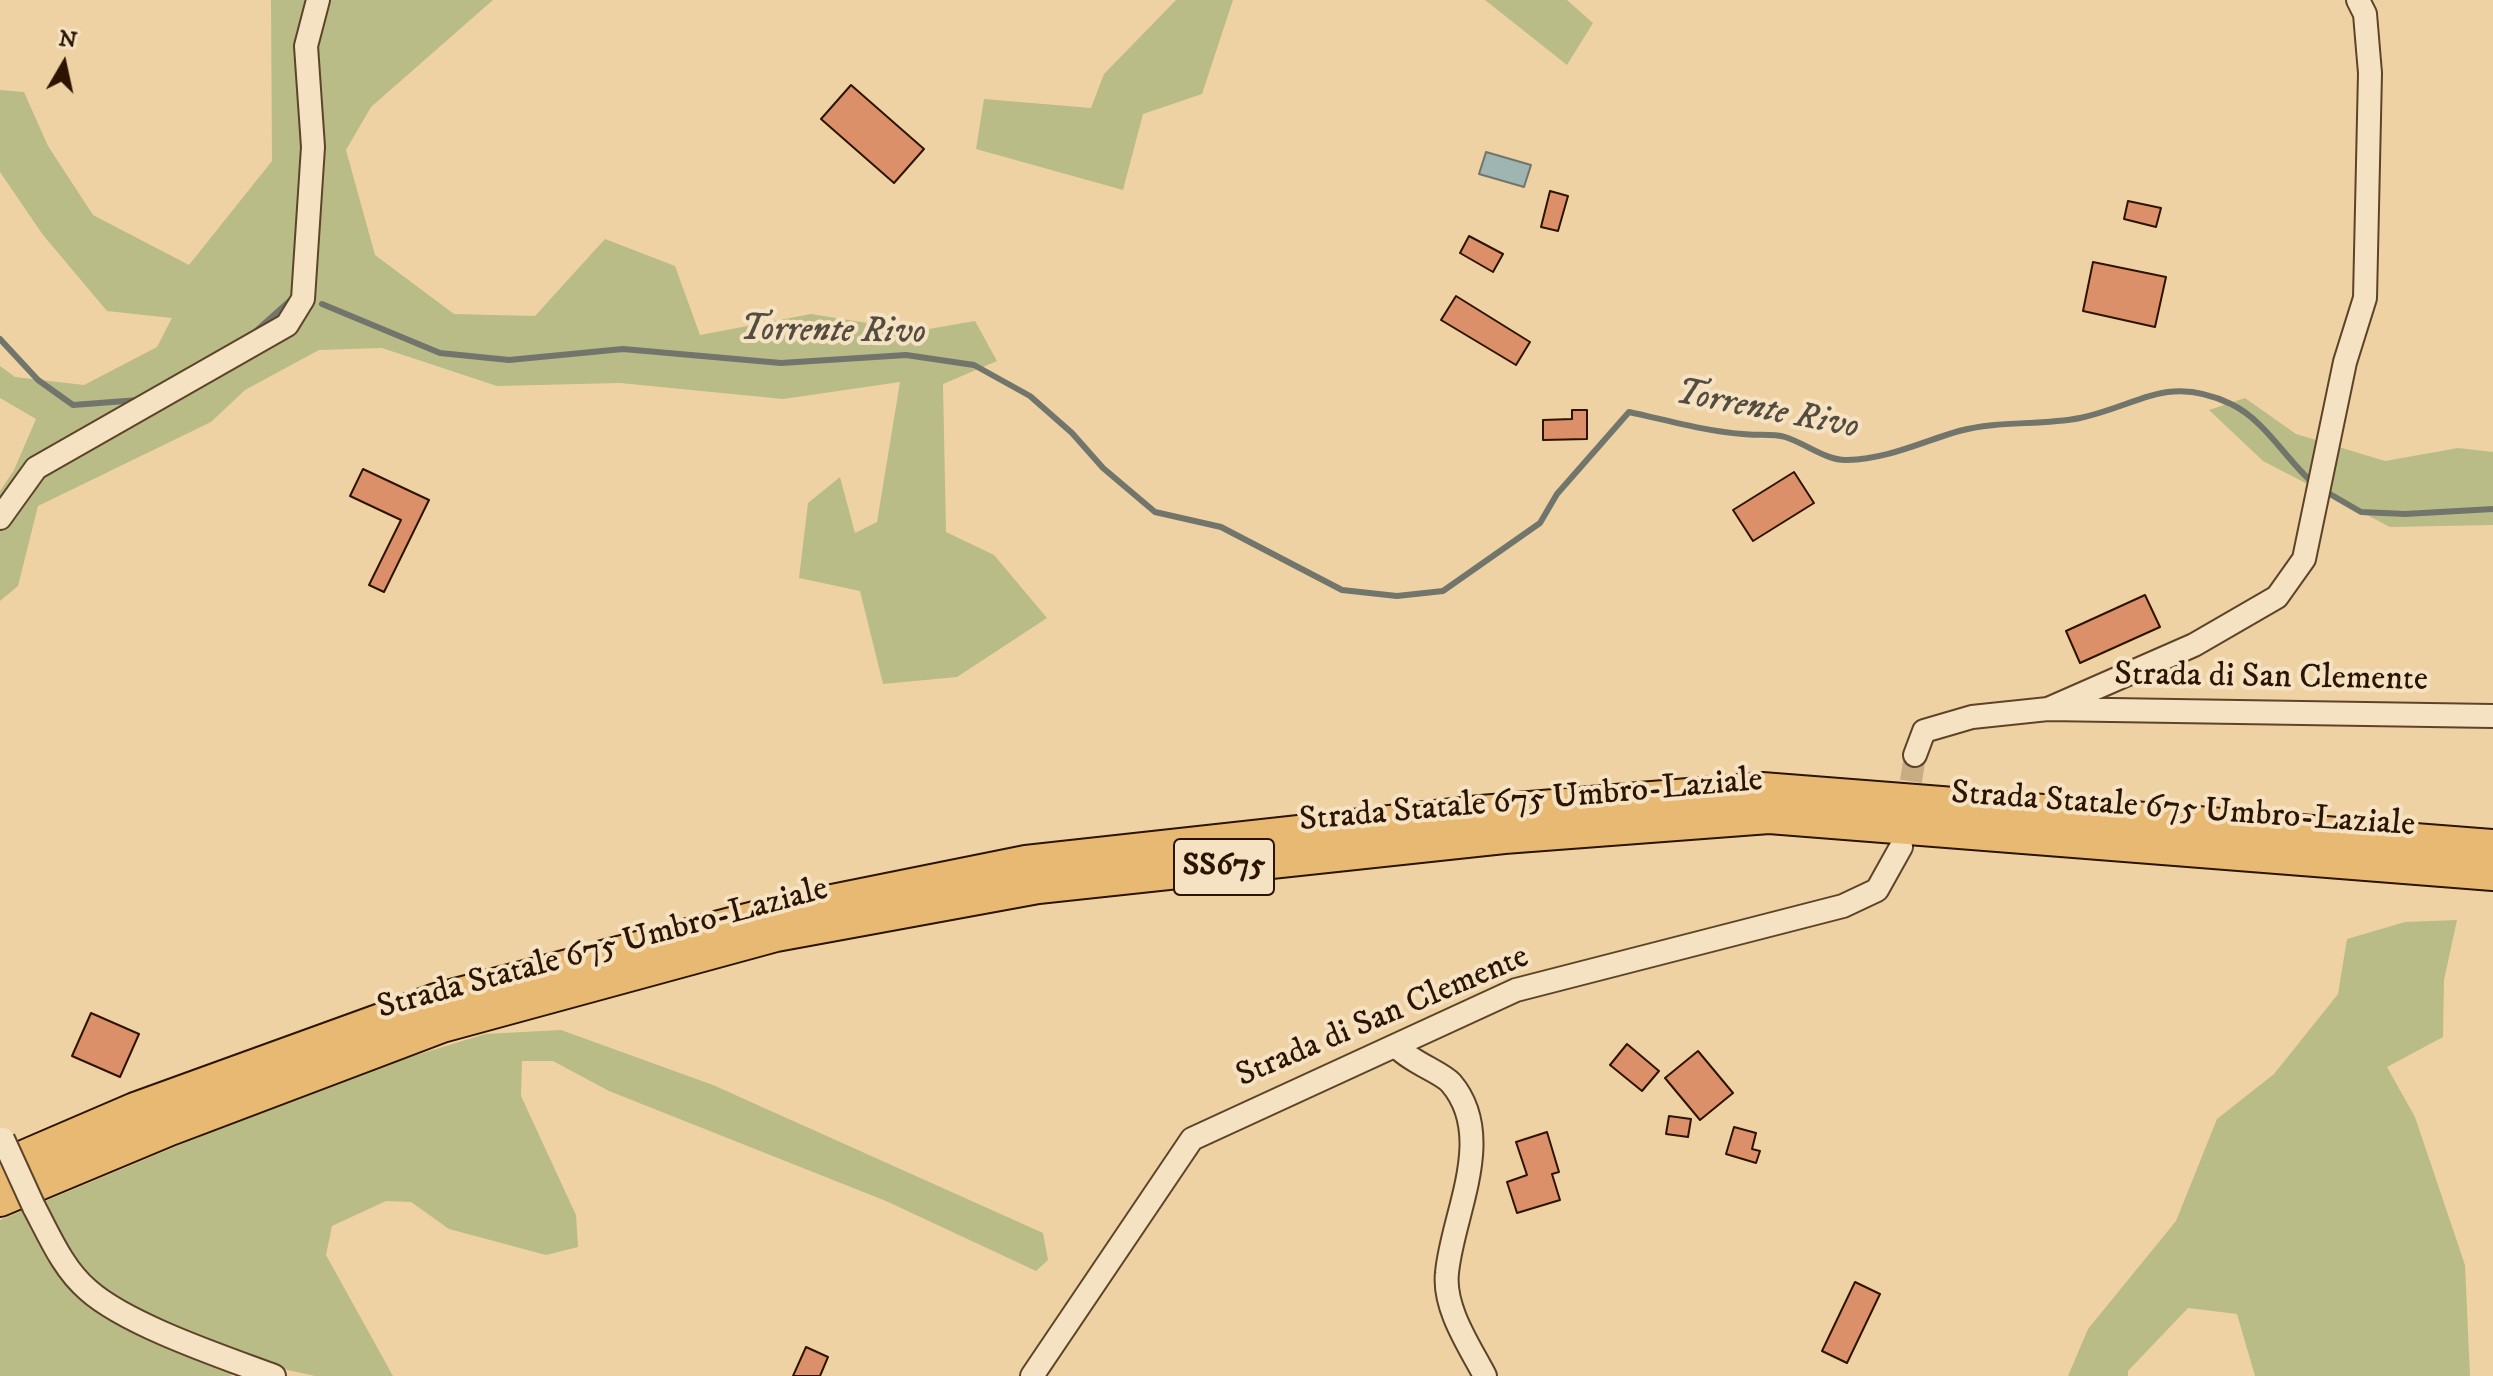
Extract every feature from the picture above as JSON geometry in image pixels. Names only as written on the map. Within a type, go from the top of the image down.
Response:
[{"type":"highway","name":"Strada Statale 675 Umbro-Laziale","points":[[1,1144],[135,1109],[436,1000],[778,912],[1026,862],[1481,812],[1762,789],[2493,846]]},
{"type":"highway","name":"Strada Statale 675 Umbro-Laziale","points":[[0,1200],[170,1129],[442,1026],[776,935],[1038,887],[1504,837],[1769,817],[2493,874]]},
{"type":"street","points":[[0,518],[36,468],[287,325],[303,299],[313,147],[306,46],[318,0]]},
{"type":"street","name":"Strada di San Clemente","points":[[2048,709],[2194,645],[2277,597],[2304,559],[2345,362],[2365,298],[2370,73],[2365,14],[2358,0]]},
{"type":"street","name":"Strada di San Clemente","points":[[1915,755],[1924,731],[1972,717],[2048,709],[2493,716]]},
{"type":"street","name":"Strada di San Clemente","points":[[1032,1376],[1192,1139],[1516,990],[1843,906],[1877,890],[1901,847]]},
{"type":"street","points":[[1396,1046],[1424,1069],[1450,1080],[1462,1101],[1470,1133],[1469,1179],[1446,1275],[1463,1334],[1485,1376]]},
{"type":"street","points":[[1,1144],[56,1250],[87,1290],[117,1311],[274,1376]]},
{"type":"green space","points":[[271,0],[493,0],[371,107],[346,150],[375,255],[454,314],[535,316],[605,239],[675,266],[700,335],[811,314],[917,331],[975,321],[997,361],[943,384],[946,532],[994,555],[1047,618],[957,677],[883,684],[860,591],[799,578],[808,503],[840,477],[855,533],[877,522],[900,382],[783,399],[620,383],[497,386],[382,348],[319,350],[245,390],[211,422],[38,506],[18,586],[0,601],[0,491],[14,470],[36,419],[0,398],[0,366],[15,377],[84,385],[157,347],[172,318],[107,311],[43,235],[0,172],[0,90],[24,92],[48,146],[93,215],[189,265],[272,161]]},
{"type":"green space","points":[[1176,0],[1233,0],[1202,94],[1143,114],[1123,190],[976,149],[984,99],[1091,108],[1104,74]]},
{"type":"green space","points":[[1485,0],[1567,0],[1593,23],[1567,65]]},
{"type":"green space","points":[[2245,398],[2296,434],[2385,461],[2458,448],[2493,452],[2493,525],[2390,527],[2263,461],[2209,410]]},
{"type":"green space","points":[[2457,920],[2444,980],[2443,1037],[2387,1067],[2415,1117],[2465,1265],[2470,1376],[2255,1376],[2237,1314],[2188,1308],[2128,1371],[2128,1376],[2068,1376],[2088,1329],[2176,1221],[2217,1119],[2274,1074],[2338,994],[2347,939],[2405,922]]},
{"type":"green space","points":[[561,1030],[713,1085],[1043,1233],[1048,1260],[1036,1271],[886,1201],[609,1091],[553,1061],[522,1061],[521,1096],[576,1215],[578,1247],[546,1255],[449,1229],[411,1202],[386,1201],[332,1226],[326,1255],[393,1376],[315,1376],[283,1369],[232,1376],[0,1376],[0,1220],[335,1080],[485,1034]]},
{"type":"water","points":[[1486,152],[1531,165],[1524,187],[1479,174]]},
{"type":"building","points":[[851,85],[924,149],[894,183],[821,119]]},
{"type":"building","points":[[1550,191],[1568,196],[1558,231],[1541,227]]},
{"type":"building","points":[[2128,201],[2161,208],[2156,227],[2124,219]]},
{"type":"building","points":[[1469,236],[1503,254],[1493,272],[1460,253]]},
{"type":"building","points":[[2093,262],[2166,277],[2155,327],[2083,311]]},
{"type":"building","points":[[1456,296],[1530,342],[1516,365],[1441,320]]},
{"type":"building","points":[[1572,410],[1587,410],[1587,439],[1543,440],[1543,420],[1572,419]]},
{"type":"building","points":[[363,469],[429,500],[384,592],[369,585],[401,520],[350,496]]},
{"type":"building","points":[[1794,472],[1814,503],[1753,541],[1733,510]]},
{"type":"building","points":[[2145,595],[2160,627],[2080,663],[2066,631]]},
{"type":"building","points":[[91,1013],[139,1034],[120,1077],[72,1056]]},
{"type":"building","points":[[1627,1044],[1659,1071],[1642,1091],[1610,1065]]},
{"type":"building","points":[[1698,1051],[1733,1093],[1700,1120],[1665,1078]]},
{"type":"building","points":[[1669,1116],[1691,1119],[1688,1137],[1666,1134]]},
{"type":"building","points":[[1734,1127],[1756,1133],[1752,1149],[1760,1151],[1756,1163],[1726,1154]]},
{"type":"building","points":[[1547,1132],[1559,1172],[1552,1174],[1560,1200],[1517,1213],[1507,1182],[1527,1175],[1516,1142]]},
{"type":"building","points":[[1855,1282],[1880,1294],[1847,1363],[1822,1351]]},
{"type":"building","points":[[806,1347],[828,1357],[820,1376],[793,1376]]},
{"type":"waterway","name":"Torrente Rivo","points":[[255,332],[292,299]]},
{"type":"waterway","name":"Torrente Rivo","points":[[322,304],[440,353],[509,360],[623,349],[781,363],[906,355],[974,365],[1030,396],[1072,433],[1103,468],[1155,512],[1221,527],[1342,590],[1397,596],[1443,591],[1540,523],[1557,494],[1629,412],[1714,430],[1780,436],[1832,458],[1847,460],[1890,453],[1974,428],[2080,418],[2154,395],[2189,392],[2209,395],[2243,411],[2265,430],[2314,484]]},
{"type":"waterway","name":"Torrente Rivo","points":[[0,339],[38,380],[73,405],[139,400]]},
{"type":"waterway","name":"Torrente Rivo","points":[[2323,490],[2361,512],[2405,514],[2493,509]]},
{"type":"tunnel","points":[[1906,814],[1915,755]]}]
